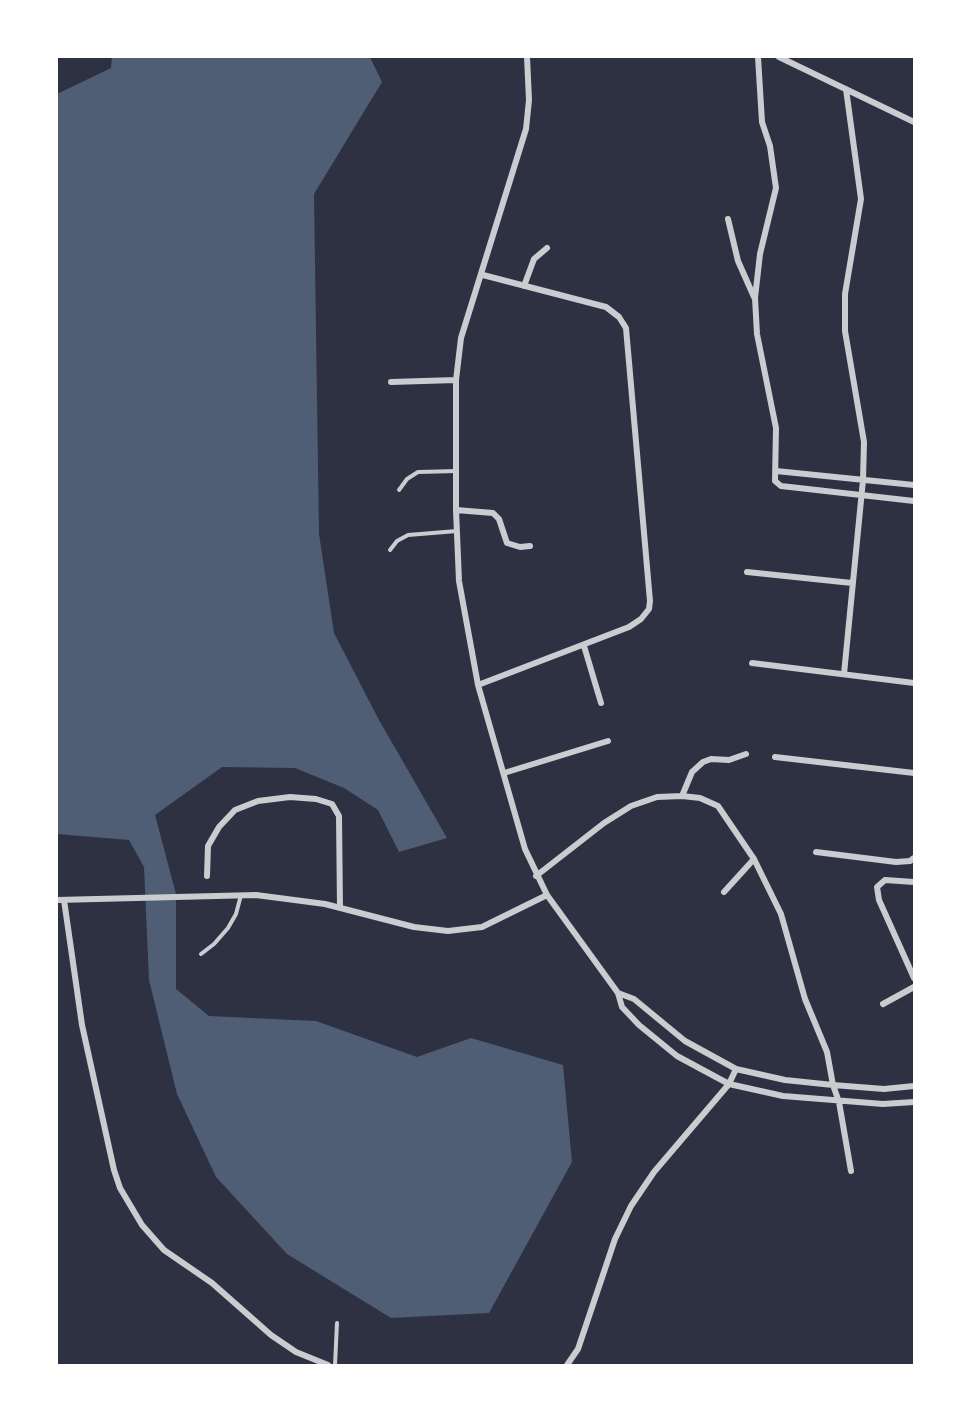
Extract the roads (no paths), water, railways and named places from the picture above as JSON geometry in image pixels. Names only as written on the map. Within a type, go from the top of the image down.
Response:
[{"type":"street","points":[[527,57],[530,100],[526,129],[483,274],[461,338],[456,381],[456,510],[459,581],[477,684],[525,849],[547,895],[618,993],[622,1007],[668,1048],[729,1084],[783,1096],[839,1102],[914,1102]]},
{"type":"street","points":[[758,57],[762,122],[770,146],[776,188],[760,254],[755,298],[758,334],[776,428],[775,482],[781,486],[914,501]]},
{"type":"street","points":[[779,57],[914,122]]},
{"type":"street","points":[[844,674],[863,480],[861,415],[845,331],[845,294],[861,199],[846,89]]},
{"type":"street","points":[[728,219],[738,261],[755,298]]},
{"type":"street","points":[[524,286],[534,259],[547,248]]},
{"type":"street","points":[[477,684],[584,646],[629,627],[641,619],[649,609],[650,601],[626,328],[620,317],[606,308],[483,274]]},
{"type":"street","points":[[391,382],[456,381]]},
{"type":"street","points":[[776,471],[914,485]]},
{"type":"street","points":[[456,510],[493,513],[499,519],[507,543],[520,547],[530,546]]},
{"type":"street","points":[[747,572],[852,583]]},
{"type":"street","points":[[584,646],[601,703]]},
{"type":"street","points":[[752,663],[914,683]]},
{"type":"street","points":[[504,773],[608,741]]},
{"type":"street","points":[[682,796],[692,772],[703,762],[711,759],[729,760],[746,754]]},
{"type":"street","points":[[775,757],[914,773]]},
{"type":"street","points":[[536,876],[604,823],[631,806],[657,797],[682,796],[700,798],[718,806],[754,859],[781,914],[806,999],[827,1052],[833,1085],[839,1102],[851,1171]]},
{"type":"street","points":[[207,876],[208,846],[219,827],[235,810],[258,801],[290,797],[316,799],[332,804],[339,816],[340,908]]},
{"type":"street","points":[[816,852],[896,862],[910,861],[914,858]]},
{"type":"street","points":[[724,892],[754,859]]},
{"type":"street","points":[[914,882],[885,880],[878,887],[879,900],[914,978]]},
{"type":"street","points":[[328,1365],[312,1362],[271,1335],[212,1283],[164,1250],[142,1225],[120,1188],[82,1026],[60,900],[241,895],[340,908],[414,927],[448,931],[482,927],[547,895]]},
{"type":"street","points":[[883,1004],[914,987]]},
{"type":"street","points":[[618,993],[634,999],[685,1041],[736,1069],[785,1080],[833,1085],[884,1089],[914,1086]]},
{"type":"street","points":[[567,1365],[578,1349],[615,1239],[631,1206],[654,1172],[729,1084],[736,1069]]},
{"type":"lane","points":[[399,490],[407,479],[418,472],[457,471]]},
{"type":"lane","points":[[390,550],[397,541],[408,535],[457,531]]},
{"type":"lane","points":[[201,954],[214,944],[228,928],[236,914],[241,895]]},
{"type":"lane","points":[[335,1365],[337,1323]]},
{"type":"water","points":[[112,57],[370,57],[382,82],[314,194],[319,534],[334,633],[379,720],[447,838],[399,852],[378,810],[344,788],[295,768],[222,767],[155,815],[176,894],[176,989],[209,1016],[316,1021],[417,1057],[471,1038],[563,1065],[572,1162],[489,1313],[391,1318],[287,1254],[216,1177],[177,1094],[149,980],[144,867],[129,840],[57,834],[57,94],[111,68]]}]
